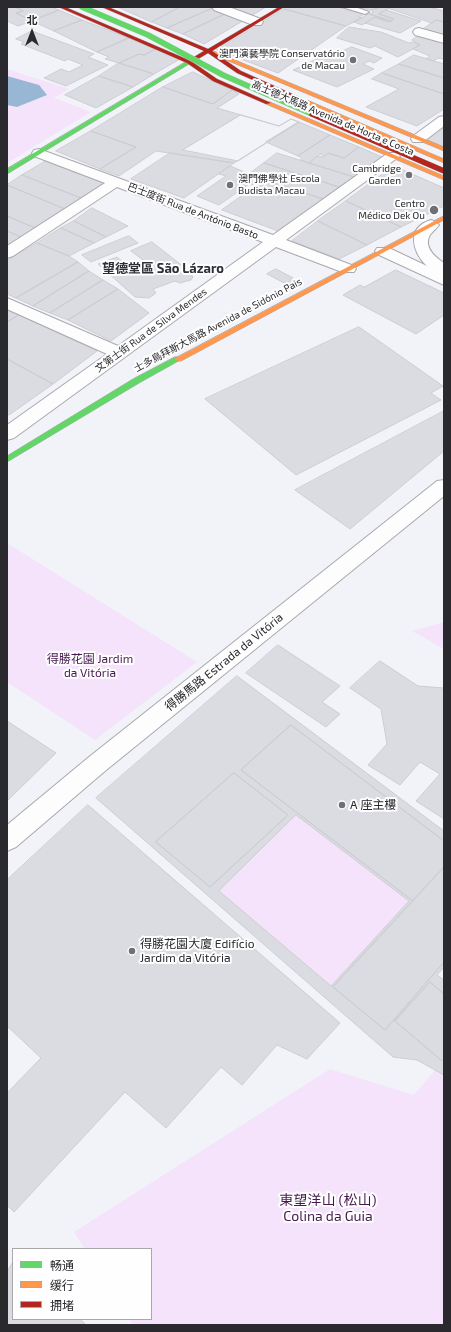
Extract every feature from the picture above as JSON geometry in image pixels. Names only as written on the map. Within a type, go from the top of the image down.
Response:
[{"type":"main road","name":"高士德大馬路 Avenida de Horta e Costa","points":[[61,7],[189,62],[215,80],[444,178]]},
{"type":"main road","points":[[82,7],[148,35],[223,75],[444,171]]},
{"type":"main road","name":"高士德大馬路 Avenida de Horta e Costa","points":[[104,7],[444,150]]},
{"type":"main road","points":[[7,172],[282,7]]},
{"type":"main road","points":[[209,51],[239,72],[444,161]]},
{"type":"main road","name":"士多鳥拜斯大馬路 Avenida de Sidónio Pais","points":[[7,459],[136,381],[438,222]]},
{"type":"street","points":[[218,7],[257,22]]},
{"type":"street","points":[[419,32],[444,39]]},
{"type":"street","points":[[418,138],[444,120]]},
{"type":"street","name":"巴士度街 Rua de António Basto","points":[[39,153],[348,270]]},
{"type":"street","name":"文第士街 Rua de Silva Mendes","points":[[7,434],[393,156]]},
{"type":"street","points":[[7,253],[116,182]]},
{"type":"street","points":[[438,222],[432,230],[432,240],[438,251],[444,256]]},
{"type":"street","points":[[438,222],[421,237],[421,247],[427,258],[444,270]]},
{"type":"street","points":[[383,251],[444,280]]},
{"type":"street","points":[[7,303],[120,353]]},
{"type":"street","name":"得勝馬路 Estrada da Vitória","points":[[7,840],[97,764],[444,486]]},
{"type":"lane","points":[[346,7],[365,12]]},
{"type":"green space","points":[[7,69],[69,89],[54,98],[91,112],[7,163]]},
{"type":"green space","name":"得勝花園 Jardim da Vitória","points":[[7,543],[197,662],[95,740],[7,682]]},
{"type":"green space","points":[[444,622],[444,649],[412,631]]},
{"type":"green space","points":[[296,815],[409,901],[331,986],[219,891]]},
{"type":"green space","name":"東望洋山 (松山) Colina da Guia","points":[[444,1059],[444,1325],[133,1325],[130,1320],[152,1320],[152,1248],[84,1248],[74,1232],[330,1069],[414,1095]]},
{"type":"water","points":[[7,76],[39,85],[47,95],[17,107],[7,105]]},
{"type":"building","points":[[7,7],[15,7],[23,11],[16,13],[32,21],[18,26],[7,21]]},
{"type":"building","points":[[15,7],[51,7],[59,10],[32,21],[16,13],[23,11]]},
{"type":"building","points":[[118,7],[180,7],[152,22]]},
{"type":"building","points":[[180,7],[213,8],[167,28],[152,22]]},
{"type":"building","points":[[223,7],[266,7],[251,16]]},
{"type":"building","points":[[288,7],[338,7],[364,14],[359,17],[362,18],[346,26],[284,9]]},
{"type":"building","points":[[356,7],[381,7],[371,10]]},
{"type":"building","points":[[385,7],[429,7],[444,11],[444,22],[436,20],[433,23]]},
{"type":"building","points":[[385,7],[389,8],[379,14],[394,19],[392,21],[369,14],[374,12],[371,10]]},
{"type":"building","points":[[213,8],[227,13],[183,34],[167,28]]},
{"type":"building","points":[[284,9],[346,26],[278,73],[217,50]]},
{"type":"building","points":[[59,10],[82,20],[54,31],[32,21]]},
{"type":"building","points":[[386,10],[421,21],[400,33],[365,23],[375,17],[389,22],[394,19],[379,14]]},
{"type":"building","points":[[227,13],[246,19],[204,44],[183,34]]},
{"type":"building","points":[[369,14],[392,21],[389,22],[375,17],[362,25],[354,22]]},
{"type":"building","points":[[82,20],[129,38],[97,52],[54,31]]},
{"type":"building","points":[[436,20],[444,22],[444,37],[422,30]]},
{"type":"building","name":"澳門演藝學院 Conservatório de Macau","points":[[349,27],[381,32],[409,43],[413,42],[420,45],[398,57],[375,46],[370,48],[337,38]]},
{"type":"building","points":[[32,31],[94,54],[88,57],[108,65],[66,86],[44,78],[61,69],[69,72],[83,65],[68,59],[65,61],[21,44],[24,42],[16,39]]},
{"type":"building","points":[[419,36],[444,43],[444,59],[438,58],[433,61],[426,59],[430,56],[413,49],[420,45],[412,40]]},
{"type":"building","points":[[129,38],[156,49],[144,55],[139,54],[119,63],[105,59],[109,57],[97,52]]},
{"type":"building","name":"澳門演藝學院 Conservatório de Macau","points":[[352,47],[382,58],[374,63],[369,61],[363,64],[374,69],[337,87],[293,70],[332,52],[341,55],[346,53],[343,51]]},
{"type":"building","points":[[156,49],[180,59],[154,74],[119,63],[139,54],[144,55]]},
{"type":"building","points":[[414,55],[444,64],[444,78],[399,64]]},
{"type":"building","points":[[119,63],[154,74],[133,87],[99,76]]},
{"type":"building","points":[[399,64],[444,78],[444,94],[382,73]]},
{"type":"building","points":[[193,72],[232,90],[213,104],[163,87]]},
{"type":"building","points":[[382,73],[444,94],[444,109],[417,126],[366,107],[399,89],[372,79]]},
{"type":"building","points":[[99,76],[133,87],[96,108],[65,95]]},
{"type":"building","points":[[163,87],[213,104],[232,90],[239,94],[217,108],[279,126],[291,119],[299,122],[234,163],[156,151],[119,176],[100,169],[136,147],[91,131]]},
{"type":"building","points":[[241,115],[279,126],[291,119],[299,122],[238,161],[183,150]]},
{"type":"building","points":[[299,122],[330,135],[298,156],[266,142]]},
{"type":"building","points":[[444,128],[444,149],[425,140]]},
{"type":"building","points":[[91,131],[136,147],[100,169],[56,151]]},
{"type":"building","points":[[330,135],[359,147],[344,158],[328,153],[325,156],[320,154],[309,163],[300,160],[302,158],[298,156]]},
{"type":"building","points":[[359,147],[382,157],[354,177],[309,163],[317,156],[323,157],[328,153],[344,158]]},
{"type":"building","points":[[170,153],[234,163],[184,198],[131,179]]},
{"type":"building","points":[[277,153],[354,177],[339,187],[264,163]]},
{"type":"building","points":[[46,161],[104,183],[81,198],[22,175]]},
{"type":"building","points":[[264,163],[339,187],[323,199],[249,174]]},
{"type":"building","name":"澳門佛學社 Escola Budista Macau","points":[[230,166],[264,180],[256,186],[249,184],[219,205],[197,196],[226,176],[219,174]]},
{"type":"building","points":[[394,166],[444,188],[444,206],[401,227],[346,201]]},
{"type":"building","points":[[22,175],[81,198],[65,209],[7,185]]},
{"type":"building","points":[[264,180],[323,199],[278,231],[222,210]]},
{"type":"building","points":[[7,185],[65,209],[35,228],[7,216]]},
{"type":"building","points":[[346,201],[401,227],[367,245],[318,221]]},
{"type":"building","points":[[92,208],[128,226],[106,237],[74,221]]},
{"type":"building","points":[[7,216],[35,228],[21,237],[7,231]]},
{"type":"building","points":[[74,221],[106,237],[94,243],[61,228]]},
{"type":"building","points":[[318,221],[367,245],[339,259],[292,241]]},
{"type":"building","points":[[61,228],[94,243],[69,256],[37,243]]},
{"type":"building","points":[[7,231],[21,237],[7,247]]},
{"type":"building","points":[[129,236],[138,243],[91,262],[82,255]]},
{"type":"building","points":[[152,242],[189,271],[193,277],[191,280],[180,283],[175,281],[153,289],[156,293],[149,298],[135,297],[98,264],[117,257],[131,269],[147,263],[131,251]]},
{"type":"building","points":[[37,243],[69,256],[78,262],[16,298],[7,294],[7,261]]},
{"type":"building","points":[[78,262],[89,271],[33,306],[16,298]]},
{"type":"building","points":[[276,269],[293,278],[290,280],[294,283],[290,286],[267,274]]},
{"type":"building","points":[[396,270],[444,293],[444,315],[416,334],[343,295],[360,285],[364,287]]},
{"type":"building","points":[[89,271],[103,280],[50,313],[33,306]]},
{"type":"building","points":[[103,280],[118,289],[68,320],[50,313]]},
{"type":"building","points":[[118,289],[149,313],[111,341],[68,320]]},
{"type":"building","points":[[7,310],[19,315],[7,322]]},
{"type":"building","points":[[19,315],[97,351],[53,384],[7,359],[7,322]]},
{"type":"building","points":[[359,327],[443,386],[431,393],[441,400],[296,475],[205,399]]},
{"type":"building","points":[[7,359],[53,384],[9,415],[7,414]]},
{"type":"building","points":[[444,411],[444,451],[350,529],[295,490]]},
{"type":"building","points":[[278,645],[340,686],[322,702],[340,714],[326,727],[246,673]]},
{"type":"building","points":[[380,661],[418,686],[444,688],[444,819],[416,801],[440,774],[420,762],[400,785],[368,765],[387,744],[381,709],[350,688]]},
{"type":"building","points":[[237,676],[444,831],[444,841],[291,725],[241,770],[413,901],[333,987],[385,1030],[444,962],[444,967],[437,975],[444,980],[444,994],[430,982],[395,1021],[442,1061],[444,1059],[444,1075],[417,1060],[393,1057],[96,798]],"holes":[[[234,773],[288,815],[210,887],[156,842]],[[296,815],[409,901],[331,986],[219,891]]]},
{"type":"building","points":[[7,721],[56,753],[7,801]]},
{"type":"building","name":"A 座主樓","points":[[291,725],[444,841],[444,867],[413,901],[241,770]]},
{"type":"building","points":[[234,773],[288,815],[210,887],[156,842]]},
{"type":"building","name":"得勝花園大廈 Edifício Jardim da Vitória","points":[[88,805],[340,1023],[307,1059],[277,1045],[242,1085],[221,1067],[166,1128],[125,1092],[14,1212],[7,1205],[7,1093],[41,1058],[7,1026],[7,880]]},
{"type":"building","points":[[444,867],[444,962],[385,1030],[333,987]]},
{"type":"building","points":[[430,982],[444,994],[444,1059],[442,1061],[395,1021]]},
{"type":"building","points":[[12,1264],[12,1320],[81,1320],[86,1325],[7,1325],[7,1272]]},
{"type":"traffic: fast","points":[[82,7],[148,35],[223,75],[312,114]]},
{"type":"traffic: fast","points":[[7,172],[196,58]]},
{"type":"traffic: fast","points":[[7,459],[136,381],[178,359]]},
{"type":"traffic: slow","points":[[209,51],[444,149]]},
{"type":"traffic: slow","points":[[305,101],[444,161]]},
{"type":"traffic: slow","points":[[268,103],[444,178]]},
{"type":"traffic: slow","points":[[178,359],[444,218]]},
{"type":"traffic: jam","points":[[61,7],[189,62],[215,80],[268,103]]},
{"type":"traffic: jam","points":[[104,7],[209,51],[239,72],[305,101]]},
{"type":"traffic: jam","points":[[196,58],[282,7]]},
{"type":"traffic: jam","points":[[312,114],[444,171]]},
{"type":"place","name":"澳門演藝學院 Conservatório de Macau","points":[[353,60]]},
{"type":"place","name":"Cambridge Garden","points":[[409,175]]},
{"type":"place","name":"澳門佛學社 Escola Budista Macau","points":[[230,185]]},
{"type":"place","name":"Centro Médico Dek Ou","points":[[434,210]]},
{"type":"place","name":"A 座主樓","points":[[342,805]]},
{"type":"place","name":"得勝花園大廈 Edifício Jardim da Vitória","points":[[132,951]]},
{"type":"district","name":"望德堂區 São Lázaro","points":[[163,269]]}]
